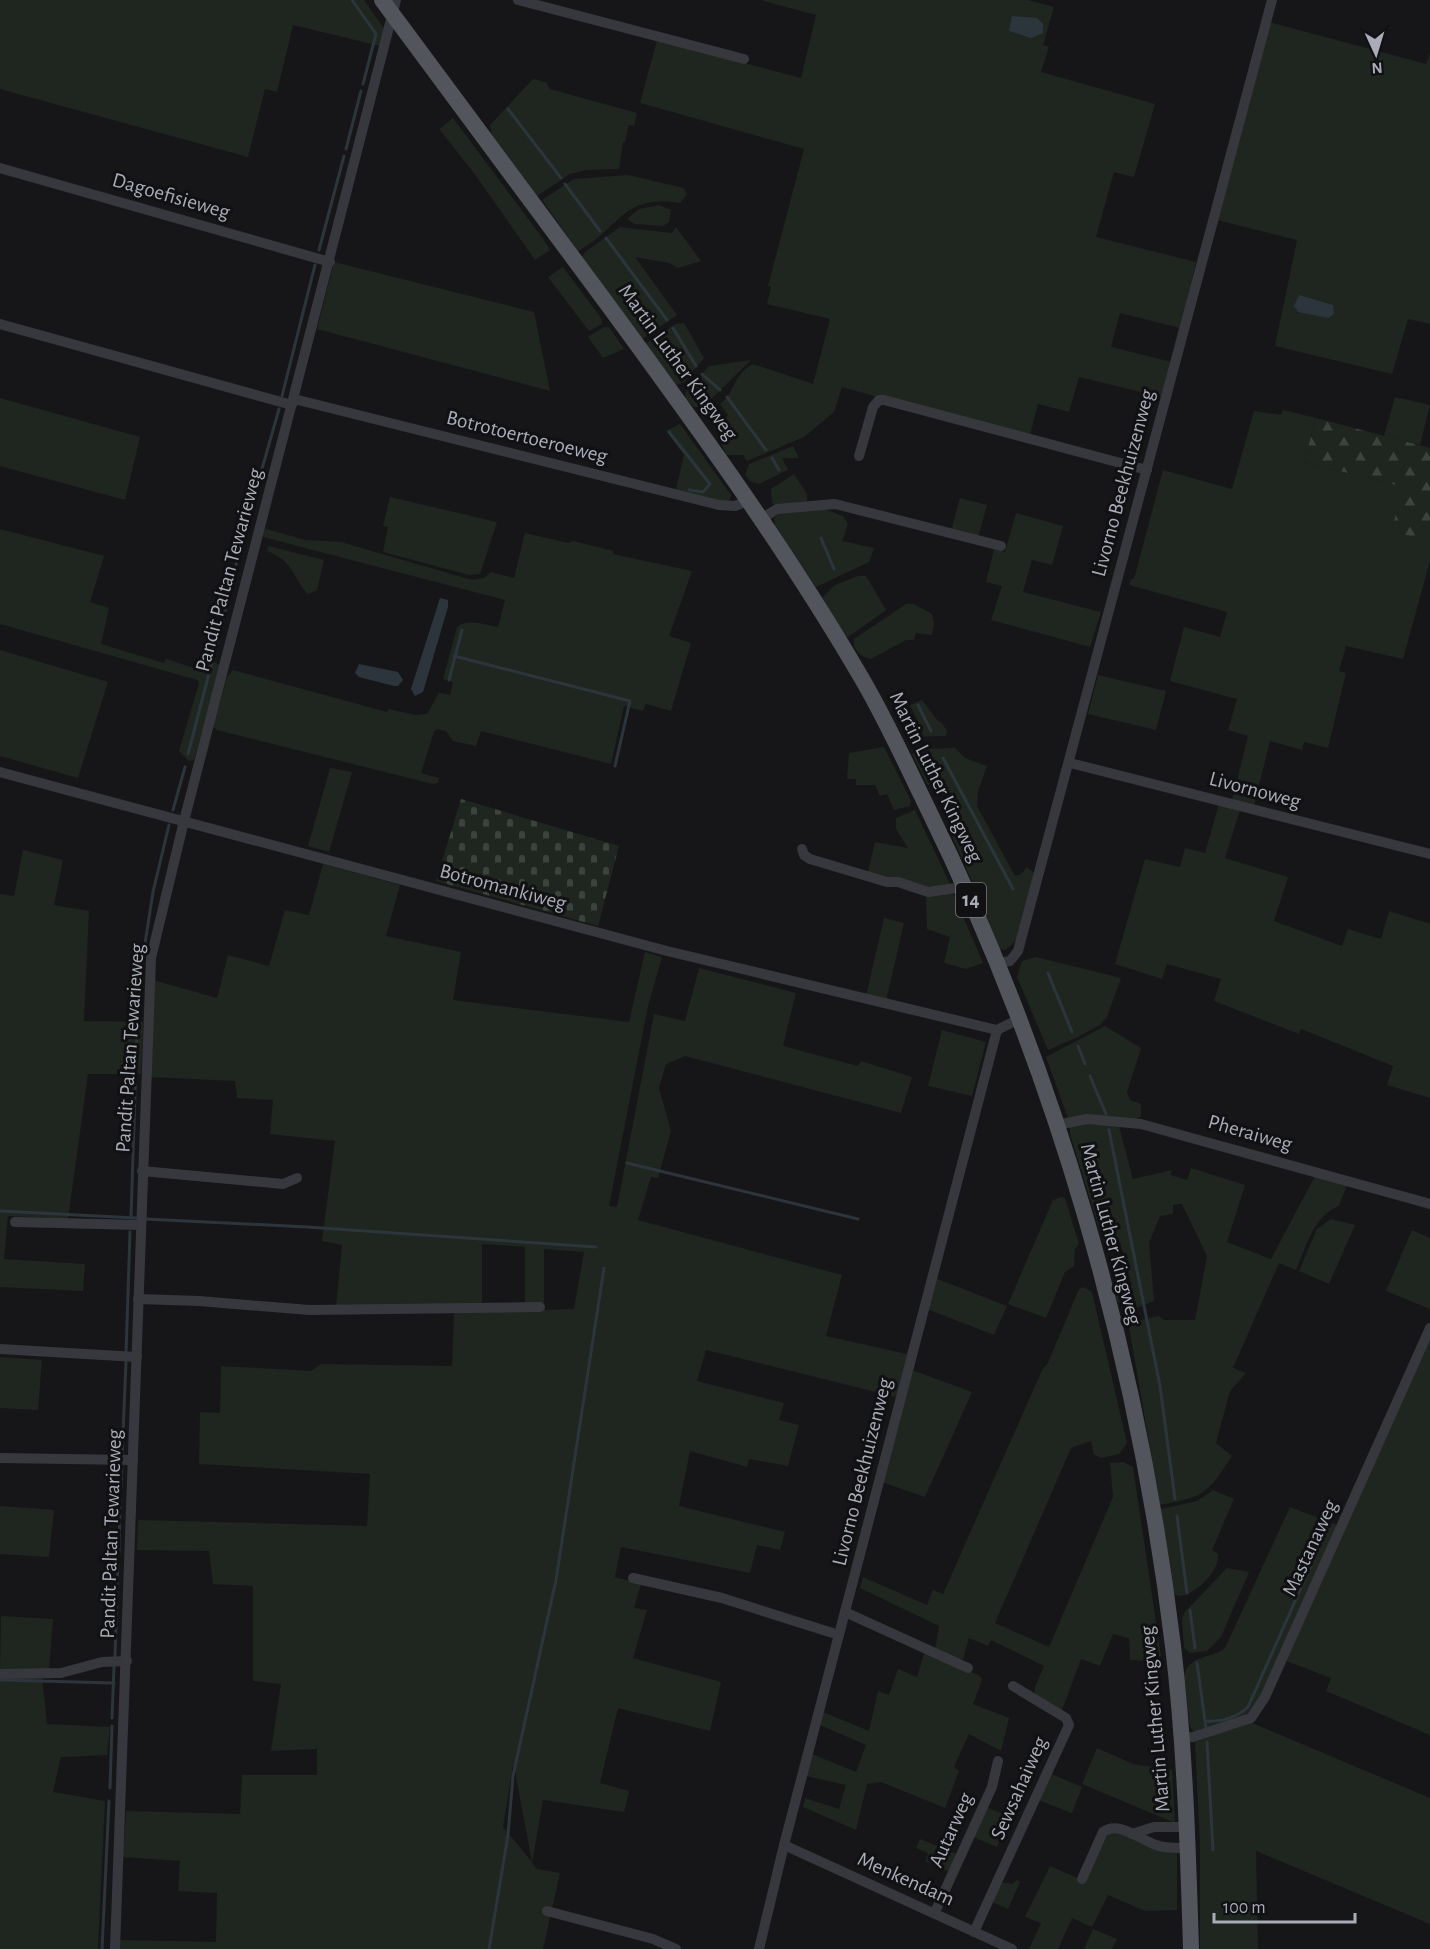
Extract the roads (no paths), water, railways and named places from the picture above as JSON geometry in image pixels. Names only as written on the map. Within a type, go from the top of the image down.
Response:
[{"type":"main road","name":"Martin Luther Kingweg","points":[[382,0],[394,7],[750,500],[803,580],[862,677],[952,859],[998,963],[1057,1125],[1093,1248],[1133,1405],[1153,1509],[1173,1643],[1182,1738],[1191,1949]]},
{"type":"street","points":[[518,0],[744,59]]},
{"type":"street","name":"Livorno Beekhuizenweg","points":[[998,963],[1010,961],[1018,951],[1272,0]]},
{"type":"street","name":"Pandit Paltan Tewarieweg","points":[[116,1949],[142,1171],[152,958],[184,820],[330,262],[394,7]]},
{"type":"street","name":"Dagoefisieweg","points":[[0,168],[330,262]]},
{"type":"street","name":"Botrotoertoeroeweg","points":[[0,324],[293,402],[719,505],[735,506],[750,500]]},
{"type":"street","points":[[859,456],[873,407],[879,400],[884,400],[1147,470]]},
{"type":"street","points":[[761,519],[777,509],[835,504],[1001,546]]},
{"type":"street","name":"Livornoweg","points":[[1070,763],[1430,854]]},
{"type":"street","name":"Botromankiweg","points":[[0,772],[667,951],[997,1030]]},
{"type":"street","points":[[802,849],[804,855],[810,859],[887,882],[898,882],[922,891],[956,888]]},
{"type":"street","points":[[997,1030],[1019,1019]]},
{"type":"street","name":"Livorno Beekhuizenweg","points":[[759,1949],[784,1845],[997,1030]]},
{"type":"street","name":"Pheraiweg","points":[[1057,1125],[1087,1119],[1141,1124],[1430,1204]]},
{"type":"street","points":[[142,1171],[283,1184],[297,1178]]},
{"type":"street","points":[[15,1222],[141,1225]]},
{"type":"street","points":[[138,1299],[198,1300],[309,1310],[540,1307]]},
{"type":"street","name":"Mastanaweg","points":[[1182,1738],[1193,1737],[1251,1718],[1265,1697],[1430,1328]]},
{"type":"street","points":[[0,1349],[137,1357]]},
{"type":"street","points":[[0,1458],[133,1460]]},
{"type":"street","points":[[633,1578],[722,1598],[839,1635]]},
{"type":"street","points":[[845,1612],[968,1668]]},
{"type":"street","points":[[0,1674],[62,1673],[102,1662],[127,1661]]},
{"type":"street","name":"Sewsahaiweg","points":[[974,1932],[1069,1725],[1066,1718],[1013,1686]]},
{"type":"street","name":"Autarweg","points":[[934,1912],[992,1787],[998,1761]]},
{"type":"street","points":[[1082,1879],[1103,1832],[1112,1827],[1155,1845],[1180,1848]]},
{"type":"street","points":[[1132,1834],[1154,1827],[1180,1827]]},
{"type":"street","name":"Menkendam","points":[[784,1845],[1012,1949]]},
{"type":"street","points":[[547,1911],[653,1939],[676,1949]]},
{"type":"waterway","points":[[352,0],[376,34],[363,84]]},
{"type":"waterway","points":[[346,149],[361,91]]},
{"type":"waterway","points":[[508,109],[561,178]]},
{"type":"waterway","points":[[319,250],[344,156]]},
{"type":"waterway","points":[[565,184],[600,231]]},
{"type":"waterway","points":[[606,238],[667,320]]},
{"type":"waterway","points":[[282,396],[315,265]]},
{"type":"waterway","points":[[673,328],[696,366]]},
{"type":"waterway","points":[[702,374],[720,390]]},
{"type":"waterway","points":[[727,397],[766,450]]},
{"type":"waterway","points":[[250,511],[279,409]]},
{"type":"waterway","points":[[669,432],[710,484],[703,492],[689,490]]},
{"type":"waterway","points":[[772,458],[779,470]]},
{"type":"waterway","points":[[236,565],[248,517]]},
{"type":"waterway","points":[[821,538],[834,569]]},
{"type":"waterway","points":[[220,631],[235,571]]},
{"type":"waterway","points":[[449,680],[462,630]]},
{"type":"waterway","points":[[215,653],[218,640]]},
{"type":"waterway","points":[[454,656],[630,701],[615,766]]},
{"type":"waterway","points":[[188,754],[212,662]]},
{"type":"waterway","points":[[918,705],[931,731]]},
{"type":"waterway","points":[[943,758],[1013,889]]},
{"type":"waterway","points":[[173,810],[185,767]]},
{"type":"waterway","points":[[138,989],[153,892],[169,825]]},
{"type":"waterway","points":[[1048,973],[1072,1032]]},
{"type":"waterway","points":[[131,1218],[138,998]]},
{"type":"waterway","points":[[1078,1046],[1085,1064]]},
{"type":"waterway","points":[[1090,1076],[1106,1114]]},
{"type":"waterway","points":[[1109,1130],[1160,1386],[1175,1499]]},
{"type":"waterway","points":[[627,1163],[858,1219]]},
{"type":"waterway","points":[[0,1211],[136,1218]]},
{"type":"waterway","points":[[146,1219],[307,1227],[596,1247]]},
{"type":"waterway","points":[[126,1353],[130,1232]]},
{"type":"waterway","points":[[489,1949],[508,1835],[513,1776],[556,1580],[604,1268]]},
{"type":"waterway","points":[[122,1456],[126,1362]]},
{"type":"waterway","points":[[121,1488],[122,1464]]},
{"type":"waterway","points":[[119,1552],[120,1498]]},
{"type":"waterway","points":[[1177,1516],[1187,1593]]},
{"type":"waterway","points":[[1205,1721],[1228,1718],[1248,1707],[1329,1525]]},
{"type":"waterway","points":[[117,1585],[118,1563]]},
{"type":"waterway","points":[[115,1656],[117,1592]]},
{"type":"waterway","points":[[1190,1610],[1195,1648]]},
{"type":"waterway","points":[[1197,1663],[1206,1728]]},
{"type":"waterway","points":[[112,1718],[114,1667]]},
{"type":"waterway","points":[[0,1680],[114,1683]]},
{"type":"waterway","points":[[110,1788],[112,1726]]},
{"type":"waterway","points":[[1207,1742],[1213,1850]]},
{"type":"waterway","points":[[102,1949],[109,1801]]}]
